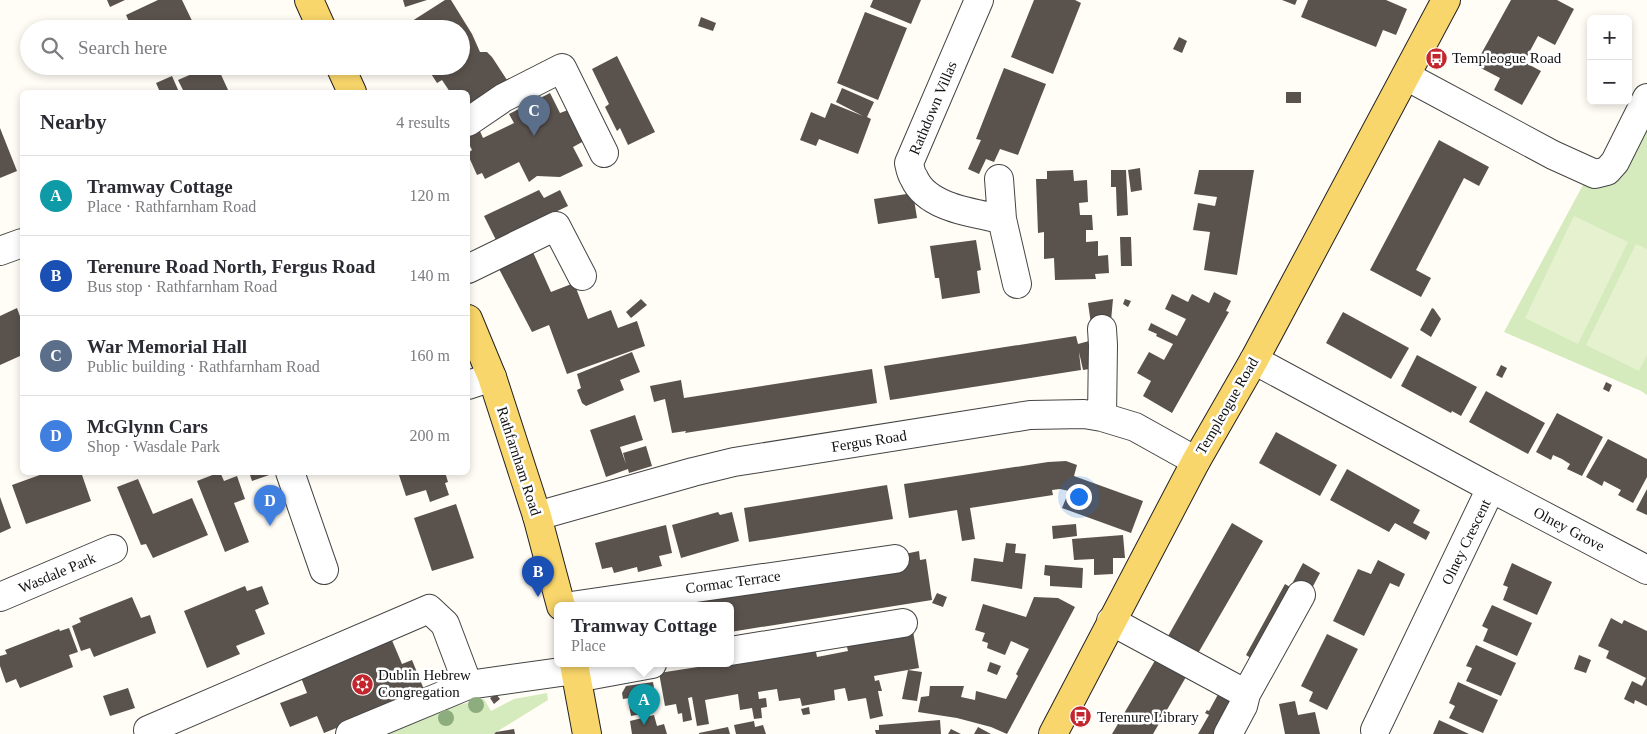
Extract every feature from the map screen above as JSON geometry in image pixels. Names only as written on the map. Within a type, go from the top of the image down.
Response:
[{"type":"main road","points":[[309,0],[318,20]]},
{"type":"main road","name":"Templeogue Road","points":[[1053,734],[1196,461],[1254,360],[1446,0]]},
{"type":"main road","points":[[344,75],[351,90]]},
{"type":"main road","name":"Rathfarnham Road","points":[[470,330],[480,381],[537,516],[560,602]]},
{"type":"main road","points":[[575,670],[587,734]]},
{"type":"street","name":"Rathdown Villas","points":[[979,0],[909,163],[914,180],[930,198],[958,210],[1002,219]]},
{"type":"street","points":[[470,121],[503,98],[562,68],[604,153]]},
{"type":"street","points":[[1406,76],[1554,155],[1595,174],[1607,171],[1615,162],[1647,98]]},
{"type":"street","points":[[999,180],[1002,219],[1017,284]]},
{"type":"street","points":[[470,268],[556,226],[582,276]]},
{"type":"street","points":[[0,251],[20,244]]},
{"type":"street","points":[[1102,329],[1102,417]]},
{"type":"street","name":"Olney Crescent","points":[[1254,360],[1491,488],[1375,730]]},
{"type":"street","name":"Fergus Road","points":[[537,516],[734,462],[1030,415],[1084,414],[1102,417],[1135,427],[1196,461]]},
{"type":"street","points":[[291,475],[324,570]]},
{"type":"street","name":"Olney Grove","points":[[1491,488],[1647,570]]},
{"type":"street","name":"Wasdale Park","points":[[0,597],[113,549]]},
{"type":"street","name":"Cormac Terrace","points":[[599,602],[895,559]]},
{"type":"street","points":[[1228,734],[1243,706],[1246,694],[1301,595]]},
{"type":"street","points":[[149,734],[148,730],[429,609],[444,624],[468,685]]},
{"type":"street","points":[[1111,621],[1246,694]]},
{"type":"street","points":[[734,650],[903,623]]},
{"type":"street","points":[[350,734],[468,685],[575,670],[614,667]]},
{"type":"green space","points":[[1647,128],[1647,395],[1504,332],[1584,183],[1600,187],[1621,178]]},
{"type":"green space","points":[[1574,216],[1628,242],[1578,344],[1525,318]]},
{"type":"green space","points":[[1636,244],[1647,249],[1647,355],[1639,371],[1586,345]]},
{"type":"green space","points":[[547,693],[548,700],[493,734],[376,734],[450,707],[484,699],[491,711],[514,699]]},
{"type":"building","points":[[107,0],[125,0],[110,7]]},
{"type":"building","points":[[158,0],[182,0],[192,20],[128,20],[126,15]]},
{"type":"building","points":[[403,0],[427,0],[405,7]]},
{"type":"building","points":[[445,0],[451,0],[463,20],[414,20]]},
{"type":"building","points":[[873,0],[921,0],[911,24],[870,7]]},
{"type":"building","points":[[1034,0],[1075,0],[1081,3],[1053,74],[1011,57]]},
{"type":"building","points":[[1282,0],[1297,0],[1295,5]]},
{"type":"building","points":[[1308,0],[1386,0],[1407,9],[1396,35],[1383,30],[1376,47],[1301,17]]},
{"type":"building","points":[[1511,0],[1557,0],[1574,9],[1555,45],[1538,36],[1524,62],[1541,71],[1522,105],[1494,90],[1500,78],[1475,65]]},
{"type":"building","points":[[865,12],[907,28],[878,100],[837,83]]},
{"type":"building","points":[[701,17],[716,23],[713,31],[698,26]]},
{"type":"building","points":[[470,31],[480,52],[487,52],[492,57],[507,80],[470,105],[470,90],[449,90],[442,80],[437,83],[432,75],[470,75]]},
{"type":"building","points":[[1179,37],[1187,41],[1182,53],[1173,49]]},
{"type":"building","points":[[617,56],[655,132],[628,145],[620,128],[617,131],[605,107],[609,104],[592,69]]},
{"type":"building","points":[[1004,68],[1046,84],[1018,155],[1000,149],[994,162],[986,159],[979,174],[968,169],[981,140],[976,139]]},
{"type":"building","points":[[189,75],[221,75],[228,90],[183,90],[178,80]]},
{"type":"building","points":[[172,76],[178,90],[159,90],[156,83]]},
{"type":"building","points":[[842,88],[874,102],[867,117],[871,119],[858,154],[819,139],[816,146],[800,140],[811,112],[825,118],[831,103],[863,116],[836,102]]},
{"type":"building","points":[[1286,92],[1301,92],[1301,103],[1286,103]]},
{"type":"building","points":[[550,93],[560,113],[568,110],[584,141],[573,147],[583,166],[560,177],[537,176],[529,182],[519,162],[485,179],[482,173],[477,175],[470,159],[470,152],[472,150],[470,146],[470,133],[479,129],[483,138],[514,123],[509,114]]},
{"type":"building","points":[[0,128],[17,171],[0,178]]},
{"type":"building","points":[[1439,140],[1489,167],[1479,186],[1464,178],[1416,270],[1431,278],[1421,297],[1370,270]]},
{"type":"building","points":[[1140,168],[1142,190],[1131,192],[1128,170]]},
{"type":"building","points":[[1073,170],[1074,181],[1087,180],[1088,202],[1079,203],[1080,215],[1092,215],[1093,230],[1086,230],[1086,242],[1098,241],[1098,256],[1108,255],[1109,273],[1095,274],[1096,279],[1055,280],[1054,258],[1044,259],[1044,232],[1038,233],[1036,179],[1047,179],[1047,171]]},
{"type":"building","points":[[1111,170],[1126,170],[1128,215],[1117,216],[1116,187],[1111,187]]},
{"type":"building","points":[[1199,170],[1254,170],[1237,275],[1204,270],[1210,232],[1193,230],[1198,203],[1215,206],[1217,197],[1194,194]]},
{"type":"building","points":[[539,190],[544,198],[560,190],[568,206],[496,240],[484,216]]},
{"type":"building","points":[[913,193],[917,218],[878,224],[874,199]]},
{"type":"building","points":[[1120,237],[1131,237],[1132,266],[1121,266]]},
{"type":"building","points":[[976,240],[981,270],[977,271],[980,293],[942,299],[939,278],[935,278],[930,246]]},
{"type":"building","points":[[532,250],[551,292],[574,283],[588,319],[611,310],[618,328],[637,321],[645,346],[567,374],[549,325],[532,332],[498,267]]},
{"type":"building","points":[[1214,292],[1231,301],[1226,311],[1229,312],[1172,413],[1143,396],[1151,381],[1137,373],[1149,352],[1164,360],[1173,344],[1148,330],[1151,323],[1177,336],[1186,319],[1165,309],[1172,294],[1188,302],[1192,294],[1209,303]]},
{"type":"building","points":[[641,299],[647,305],[631,318],[626,312]]},
{"type":"building","points":[[1113,299],[1111,321],[1091,324],[1088,303]]},
{"type":"building","points":[[1125,299],[1131,301],[1128,307],[1123,304]]},
{"type":"building","points":[[17,308],[20,316],[20,356],[0,365],[0,316]]},
{"type":"building","points":[[1432,308],[1441,319],[1431,337],[1420,330]]},
{"type":"building","points":[[1343,312],[1409,348],[1391,379],[1326,343]]},
{"type":"building","points":[[1076,336],[1078,344],[1089,341],[1096,368],[1083,370],[1079,352],[1081,370],[890,400],[884,366]]},
{"type":"building","points":[[632,352],[640,372],[620,380],[624,390],[586,406],[582,403],[577,390],[581,388],[577,374]]},
{"type":"building","points":[[1417,355],[1477,387],[1461,416],[1452,411],[1451,413],[1401,386]]},
{"type":"building","points":[[1501,365],[1507,368],[1502,378],[1496,375]]},
{"type":"building","points":[[872,369],[877,403],[685,433],[686,431],[672,433],[665,399],[654,402],[650,386],[681,380],[684,398]]},
{"type":"building","points":[[1606,382],[1612,385],[1609,392],[1603,389]]},
{"type":"building","points":[[1486,391],[1545,423],[1528,454],[1469,422]]},
{"type":"building","points":[[1557,413],[1603,437],[1582,476],[1567,469],[1570,464],[1562,459],[1553,455],[1551,460],[1536,452]]},
{"type":"building","points":[[635,415],[643,440],[620,447],[626,464],[623,453],[646,446],[652,466],[629,473],[628,469],[606,477],[590,430]]},
{"type":"building","points":[[1276,432],[1337,465],[1320,496],[1259,463]]},
{"type":"building","points":[[1608,439],[1647,459],[1647,477],[1633,503],[1618,495],[1621,490],[1604,481],[1602,486],[1586,477]]},
{"type":"building","points":[[1066,461],[1077,465],[1074,476],[1143,501],[1131,533],[1062,508],[1069,491],[1060,489],[1052,490],[1053,495],[970,508],[975,539],[962,541],[957,510],[909,518],[904,484],[1048,462]]},
{"type":"building","points":[[1347,469],[1420,510],[1413,523],[1430,532],[1426,540],[1395,523],[1389,532],[1330,500]]},
{"type":"building","points":[[40,475],[82,475],[91,501],[26,524],[12,485]]},
{"type":"building","points":[[212,475],[221,475],[224,481],[237,476],[245,499],[234,503],[249,542],[225,552],[197,481]]},
{"type":"building","points":[[250,475],[269,475],[252,481]]},
{"type":"building","points":[[399,475],[446,475],[448,482],[445,483],[449,495],[430,502],[426,490],[406,496]]},
{"type":"building","points":[[138,479],[153,514],[192,498],[208,535],[153,558],[146,544],[141,545],[117,487]]},
{"type":"building","points":[[887,485],[893,519],[749,542],[744,508]]},
{"type":"building","points":[[1647,489],[1647,515],[1636,510]]},
{"type":"building","points":[[0,497],[11,528],[0,533]]},
{"type":"building","points":[[456,504],[474,558],[432,571],[414,518]]},
{"type":"building","points":[[718,512],[720,515],[732,512],[739,541],[681,558],[672,525]]},
{"type":"building","points":[[1232,523],[1263,541],[1193,662],[1163,645]]},
{"type":"building","points":[[1076,524],[1077,536],[1053,539],[1052,526]]},
{"type":"building","points":[[666,525],[672,553],[659,556],[662,566],[638,572],[637,567],[614,573],[612,567],[602,569],[595,543]]},
{"type":"building","points":[[1123,535],[1125,558],[1113,558],[1113,574],[1094,575],[1094,559],[1074,560],[1072,539]]},
{"type":"building","points":[[1006,543],[1016,544],[1015,553],[1026,554],[1022,589],[971,581],[974,558],[1003,562]]},
{"type":"building","points":[[919,551],[920,560],[926,559],[932,600],[734,631],[734,602],[673,602]]},
{"type":"building","points":[[1378,560],[1405,574],[1399,587],[1390,583],[1364,636],[1333,621],[1358,569],[1371,574]]},
{"type":"building","points":[[1303,563],[1320,573],[1311,590],[1293,582]]},
{"type":"building","points":[[1512,563],[1552,582],[1537,615],[1503,600],[1508,587],[1503,585]]},
{"type":"building","points":[[1045,565],[1083,568],[1082,588],[1050,586],[1050,576],[1044,575]]},
{"type":"building","points":[[1285,584],[1297,591],[1257,662],[1246,655]]},
{"type":"building","points":[[245,586],[247,591],[262,586],[269,604],[255,610],[265,634],[236,646],[240,654],[207,668],[184,611]]},
{"type":"building","points":[[937,593],[947,597],[943,607],[932,603]]},
{"type":"building","points":[[132,597],[141,618],[150,615],[156,633],[94,657],[90,648],[81,651],[72,626],[81,622],[79,618]]},
{"type":"building","points":[[1034,597],[1058,598],[1075,607],[1007,734],[991,727],[957,718],[918,712],[921,697],[929,696],[930,686],[964,686],[961,697],[975,700],[976,691],[1006,699],[1029,649],[1011,641],[1005,655],[987,648],[988,643],[982,641],[985,633],[975,630],[983,604],[1026,617]]},
{"type":"building","points":[[1492,605],[1532,623],[1517,656],[1483,641],[1488,629],[1482,626]]},
{"type":"building","points":[[1611,618],[1622,624],[1624,620],[1647,631],[1647,706],[1635,700],[1634,704],[1624,699],[1632,681],[1642,686],[1646,678],[1606,658],[1609,651],[1598,646]]},
{"type":"building","points":[[69,628],[78,652],[69,655],[73,667],[20,688],[16,679],[6,683],[0,666],[0,656],[7,654],[5,650],[59,629],[60,631]]},
{"type":"building","points":[[913,631],[919,668],[874,676],[875,681],[879,680],[882,691],[878,691],[883,716],[870,719],[866,698],[848,701],[845,688],[834,690],[835,700],[802,706],[800,698],[779,701],[777,689],[758,692],[759,699],[766,698],[767,707],[761,708],[762,718],[754,719],[752,708],[740,710],[738,694],[705,700],[709,724],[697,726],[692,697],[688,698],[692,720],[683,722],[682,713],[678,714],[676,704],[665,706],[659,673],[698,667],[734,667],[734,663],[815,647],[817,657],[848,651],[846,643]]},
{"type":"building","points":[[1327,634],[1358,649],[1327,710],[1309,701],[1313,692],[1301,686]]},
{"type":"building","name":"Dublin Hebrew Congregation","points":[[391,638],[402,664],[412,660],[425,692],[324,733],[317,716],[290,727],[280,703],[307,693],[300,675]]},
{"type":"building","points":[[1476,645],[1516,663],[1501,696],[1466,681],[1472,668],[1466,666]]},
{"type":"building","points":[[1160,652],[1190,670],[1153,734],[1112,734]]},
{"type":"building","points":[[1579,655],[1591,660],[1586,673],[1574,669]]},
{"type":"building","points":[[990,662],[1001,666],[997,675],[987,671]]},
{"type":"building","points":[[908,670],[922,672],[917,701],[902,699]]},
{"type":"building","points":[[653,682],[655,694],[623,699],[622,693],[626,686]]},
{"type":"building","points":[[1458,682],[1498,700],[1483,733],[1449,718],[1455,706],[1449,703]]},
{"type":"building","points":[[1222,687],[1233,692],[1220,734],[1198,734],[1209,715],[1205,713],[1207,710],[1209,711]]},
{"type":"building","points":[[128,688],[135,708],[110,716],[103,696]]},
{"type":"building","points":[[496,694],[500,699],[494,704],[490,698]]},
{"type":"building","points":[[648,700],[651,712],[631,716],[629,705]]},
{"type":"building","points":[[1295,701],[1298,715],[1315,712],[1320,734],[1285,734],[1279,704]]},
{"type":"building","points":[[809,707],[810,714],[803,715],[801,709]]},
{"type":"building","points":[[654,715],[657,726],[664,724],[667,734],[632,734],[630,721]]},
{"type":"building","points":[[940,720],[941,734],[876,734],[875,730],[879,730],[879,725]]},
{"type":"building","points":[[1439,720],[1469,734],[1433,734]]},
{"type":"building","points":[[754,721],[755,727],[763,725],[766,734],[736,734],[734,725]]},
{"type":"building","points":[[728,727],[730,734],[699,734],[699,733]]},
{"type":"building","points":[[978,727],[991,734],[974,734]]},
{"type":"building","points":[[514,729],[515,734],[494,734],[496,732]]},
{"type":"building","points":[[951,729],[961,734],[948,734]]},
{"type":"place","name":"Templeogue Road","points":[[1436,58]]},
{"type":"place","name":"War Memorial Hall","points":[[534,136]]},
{"type":"place","name":"McGlynn Cars","points":[[270,526]]},
{"type":"place","name":"Terenure Road North, Fergus Road","points":[[538,597]]},
{"type":"place","name":"Dublin Hebrew Congregation","points":[[362,684]]},
{"type":"place","name":"Terenure Library","points":[[1081,717]]},
{"type":"place","name":"Tramway Cottage","points":[[644,725]]}]
